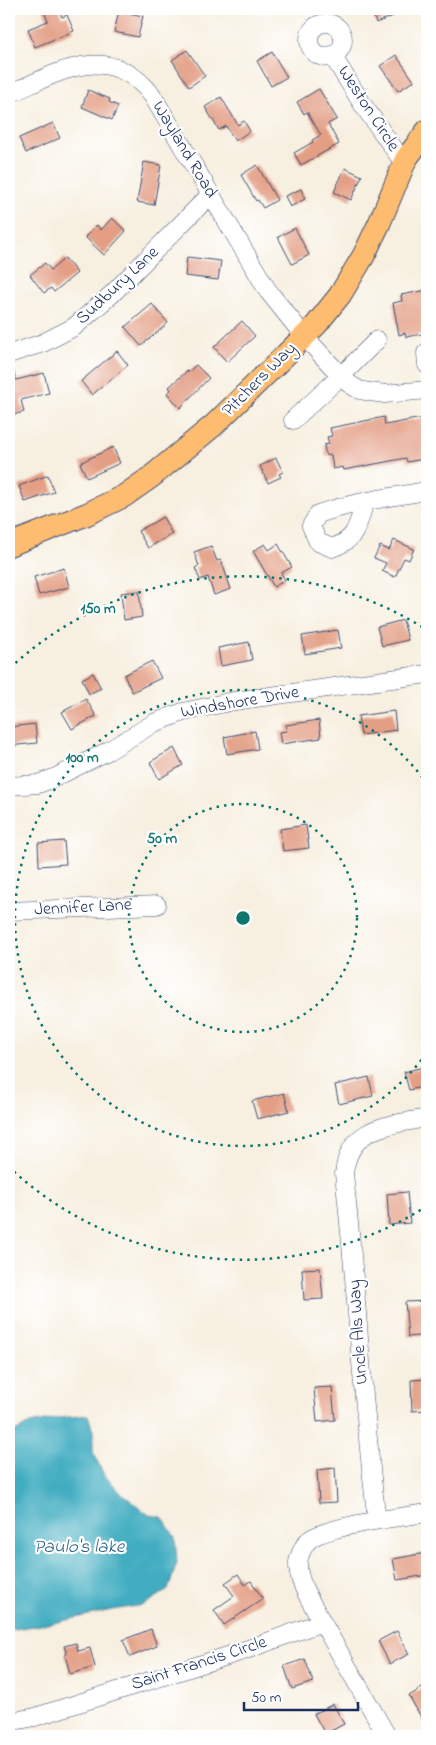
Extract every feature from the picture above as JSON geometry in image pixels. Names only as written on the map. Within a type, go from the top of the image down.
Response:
[{"type":"main road","name":"Pitchers Way","points":[[9,545],[87,514],[124,496],[151,477],[219,420],[304,336],[327,313],[351,279],[372,240],[404,163],[427,131]]},
{"type":"street","name":"Weston Circle","points":[[332,55],[363,105],[404,163]]},
{"type":"street","name":"Wayland Road","points":[[9,94],[56,73],[82,66],[103,64],[116,67],[136,79],[152,95],[268,291],[304,336],[341,376],[359,390],[370,392],[385,394],[427,390]]},
{"type":"street","name":"Sudbury Lane","points":[[9,354],[43,343],[74,327],[112,294],[211,194]]},
{"type":"street","points":[[294,420],[377,340]]},
{"type":"street","points":[[365,502],[427,491]]},
{"type":"street","name":"Windshore Drive","points":[[9,786],[33,784],[54,778],[108,751],[154,723],[184,712],[260,697],[427,674]]},
{"type":"street","name":"Jennifer Lane","points":[[9,911],[156,905]]},
{"type":"street","name":"Uncle Als Way","points":[[377,1520],[368,1448],[353,1254],[344,1174],[346,1160],[353,1144],[376,1128],[427,1118]]},
{"type":"street","points":[[387,1736],[322,1622],[301,1581],[299,1559],[308,1541],[316,1536],[377,1520],[427,1513]]},
{"type":"street","name":"Saint Francis Circle","points":[[9,1722],[35,1717],[243,1650],[322,1622]]},
{"type":"water","name":"Paulo's lake","points":[[88,1415],[93,1431],[93,1452],[104,1475],[121,1493],[149,1515],[162,1517],[175,1537],[177,1563],[168,1590],[144,1605],[9,1630],[9,1435],[30,1424]]},
{"type":"building","points":[[43,9],[59,9],[62,17],[67,15],[74,31],[35,47],[28,29],[48,21]]},
{"type":"building","points":[[371,9],[410,9],[376,23]]},
{"type":"building","points":[[119,11],[143,16],[138,37],[114,32]]},
{"type":"building","points":[[187,50],[205,76],[189,87],[172,60]]},
{"type":"building","points":[[272,52],[287,77],[271,86],[257,61]]},
{"type":"building","points":[[396,55],[414,81],[398,91],[380,66]]},
{"type":"building","points":[[319,89],[337,119],[328,124],[339,144],[301,165],[294,153],[321,135],[307,112],[304,114],[297,102]]},
{"type":"building","points":[[88,90],[110,99],[109,102],[118,106],[112,120],[82,107]]},
{"type":"building","points":[[221,97],[238,125],[244,121],[250,131],[235,141],[226,126],[219,130],[205,107]]},
{"type":"building","points":[[53,123],[60,138],[26,153],[19,138]]},
{"type":"building","points":[[144,162],[161,165],[154,205],[137,202]]},
{"type":"building","points":[[257,165],[277,200],[263,208],[258,200],[256,201],[241,175]]},
{"type":"building","points":[[345,168],[362,176],[351,200],[334,192]]},
{"type":"building","points":[[301,189],[305,199],[290,207],[285,196]]},
{"type":"building","points":[[112,218],[126,231],[104,255],[85,237],[97,225],[101,230]]},
{"type":"building","points":[[295,228],[309,255],[292,264],[278,237]]},
{"type":"building","points":[[187,257],[221,261],[218,280],[185,276]]},
{"type":"building","points":[[65,258],[77,273],[54,292],[51,288],[44,293],[30,275],[45,263],[51,270]]},
{"type":"building","points":[[427,290],[427,333],[406,337],[405,333],[399,335],[393,303],[402,301],[401,295]]},
{"type":"building","points":[[152,304],[168,323],[141,346],[125,327]]},
{"type":"building","points":[[242,321],[255,336],[227,362],[214,347]]},
{"type":"building","points":[[117,351],[128,365],[92,395],[81,381]]},
{"type":"building","points":[[196,365],[209,378],[180,408],[167,393],[171,390],[169,387]]},
{"type":"building","points":[[13,369],[16,380],[44,373],[49,393],[21,400],[24,412],[9,416],[9,370]]},
{"type":"building","points":[[384,417],[385,425],[427,417],[427,455],[424,456],[424,459],[407,462],[406,458],[344,470],[343,467],[333,469],[331,455],[326,456],[324,445],[329,444],[327,437],[332,436],[330,428]]},
{"type":"building","points":[[113,447],[120,463],[87,478],[80,463]]},
{"type":"building","points":[[276,458],[283,472],[279,474],[281,477],[268,483],[260,466]]},
{"type":"building","points":[[48,475],[54,492],[25,502],[19,486]]},
{"type":"building","points":[[163,517],[172,534],[148,548],[138,531]]},
{"type":"building","points":[[394,540],[414,549],[409,560],[404,558],[395,577],[382,571],[386,563],[374,558],[380,546],[389,550]]},
{"type":"building","points":[[265,544],[269,550],[278,544],[292,567],[281,573],[285,580],[274,587],[253,551]]},
{"type":"building","points":[[211,546],[217,561],[221,560],[231,589],[214,595],[208,577],[200,580],[195,568],[199,566],[194,552]]},
{"type":"building","points":[[64,568],[69,587],[39,595],[34,577]]},
{"type":"building","points":[[139,591],[142,617],[124,620],[121,593]]},
{"type":"building","points":[[403,620],[408,640],[382,646],[377,627]]},
{"type":"building","points":[[338,630],[341,648],[305,654],[302,636]]},
{"type":"building","points":[[249,642],[252,660],[221,666],[218,648]]},
{"type":"building","points":[[152,661],[161,678],[132,692],[124,675]]},
{"type":"building","points":[[93,673],[101,688],[89,694],[82,679]]},
{"type":"building","points":[[86,699],[96,716],[72,729],[62,712]]},
{"type":"building","points":[[394,711],[396,730],[361,735],[358,716]]},
{"type":"building","points":[[319,720],[321,738],[281,744],[279,732],[287,731],[286,725]]},
{"type":"building","points":[[35,724],[37,743],[9,746],[9,727]]},
{"type":"building","points":[[255,731],[258,749],[227,754],[224,737]]},
{"type":"building","points":[[174,748],[183,765],[159,779],[150,762]]},
{"type":"building","points":[[306,825],[309,848],[283,851],[280,829]]},
{"type":"building","points":[[64,841],[66,864],[39,866],[38,843]]},
{"type":"building","points":[[427,1066],[427,1086],[409,1090],[404,1072]]},
{"type":"building","points":[[369,1077],[373,1096],[339,1104],[335,1085]]},
{"type":"building","points":[[284,1093],[289,1111],[257,1119],[252,1101]]},
{"type":"building","points":[[407,1192],[410,1223],[389,1225],[387,1194]]},
{"type":"building","points":[[320,1268],[323,1299],[304,1300],[302,1269]]},
{"type":"building","points":[[427,1301],[427,1335],[408,1337],[405,1302]]},
{"type":"building","points":[[427,1379],[427,1410],[412,1411],[411,1380]]},
{"type":"building","points":[[332,1387],[335,1420],[317,1422],[314,1388]]},
{"type":"building","points":[[335,1468],[337,1502],[319,1503],[317,1470]]},
{"type":"building","points":[[425,1553],[427,1575],[397,1580],[393,1559]]},
{"type":"building","points":[[238,1574],[245,1585],[251,1581],[263,1599],[224,1625],[214,1610],[234,1596],[225,1583]]},
{"type":"building","points":[[151,1629],[157,1646],[130,1657],[123,1640]]},
{"type":"building","points":[[397,1631],[409,1654],[390,1664],[378,1641]]},
{"type":"building","points":[[76,1643],[78,1651],[90,1648],[95,1667],[70,1674],[64,1646]]},
{"type":"building","points":[[305,1659],[313,1682],[292,1689],[284,1666]]},
{"type":"building","points":[[427,1685],[427,1727],[409,1696]]},
{"type":"building","points":[[333,1704],[344,1724],[325,1734],[314,1714]]}]
